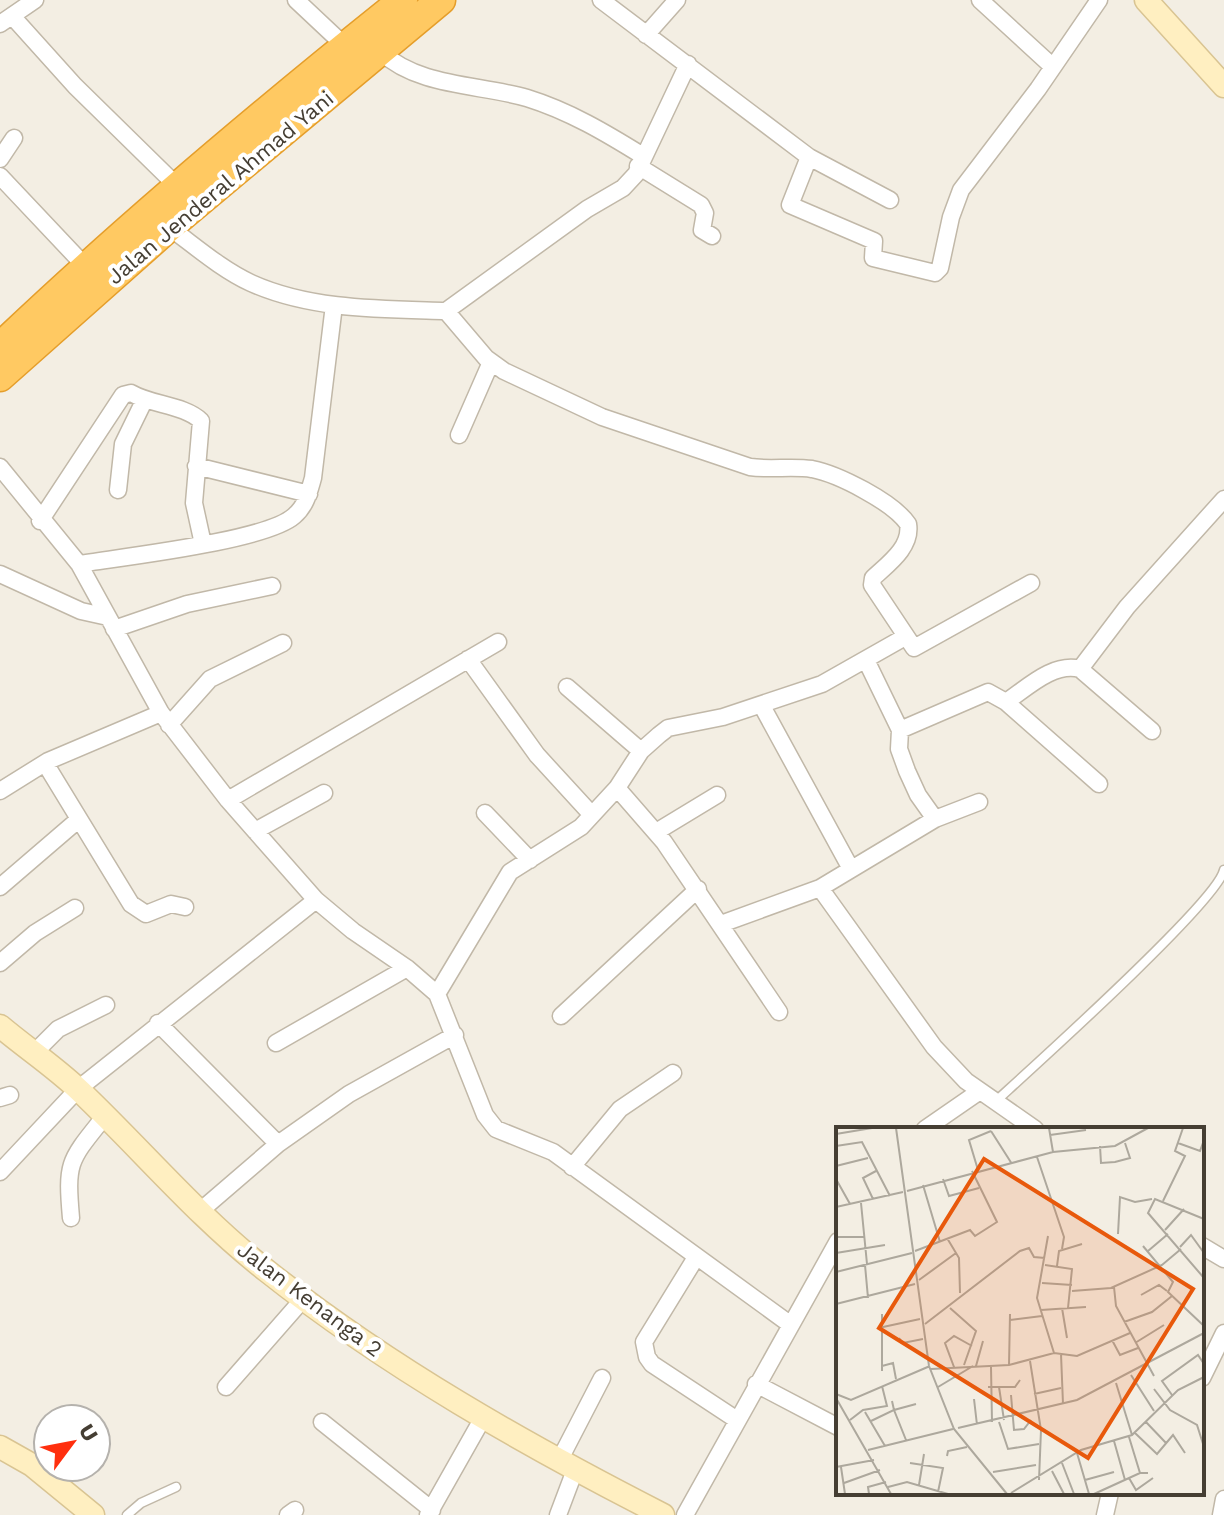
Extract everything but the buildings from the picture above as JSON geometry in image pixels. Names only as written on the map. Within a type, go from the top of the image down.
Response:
[{"type":"highway","name":"Jalan Jenderal Ahmad Yani","points":[[0,377],[83,279],[176,185],[403,0]]},
{"type":"highway","name":"Jalan Jenderal Ahmad Yani","points":[[0,347],[83,279],[169,227],[441,0]]},
{"type":"main road","points":[[1147,0],[1224,86]]},
{"type":"main road","name":"Jalan Kenanga 2","points":[[0,1026],[78,1089],[199,1212],[267,1272],[371,1346],[484,1416],[567,1465],[663,1515]]},
{"type":"main road","points":[[0,1447],[32,1465],[93,1515]]},
{"type":"street","points":[[35,0],[6,20],[176,185]]},
{"type":"street","points":[[296,0],[345,46]]},
{"type":"street","points":[[601,0],[814,160],[890,200]]},
{"type":"street","points":[[646,35],[677,0]]},
{"type":"street","points":[[980,0],[1053,67]]},
{"type":"street","points":[[814,160],[790,205],[874,241],[873,258],[935,273],[940,268],[951,217],[961,190],[1099,0]]},
{"type":"street","points":[[381,52],[408,72],[526,98],[590,123],[701,205],[705,213],[702,230],[712,236]]},
{"type":"street","points":[[169,227],[249,282],[285,296],[334,305],[446,311],[587,209],[623,188],[640,161],[688,64]]},
{"type":"street","points":[[0,159],[14,138]]},
{"type":"street","points":[[0,176],[83,279]]},
{"type":"street","points":[[79,564],[203,544],[284,523],[295,516],[309,494],[334,305]]},
{"type":"street","points":[[446,311],[491,362],[602,417],[750,467],[775,471],[810,469],[858,488],[880,501],[908,524],[909,532],[902,549],[873,578],[872,585],[911,646],[919,648],[1031,583]]},
{"type":"street","points":[[459,435],[491,362]]},
{"type":"street","points":[[40,521],[123,395],[131,393],[144,401],[199,418],[195,510],[203,544]]},
{"type":"street","points":[[118,490],[123,444],[144,401]]},
{"type":"street","points":[[196,466],[309,494]]},
{"type":"street","points":[[0,467],[40,521],[79,564],[165,719],[228,800],[316,900],[437,994],[485,1115],[496,1129],[546,1148],[695,1259],[791,1325]]},
{"type":"street","points":[[1080,669],[1127,607],[1224,499]]},
{"type":"street","points":[[0,574],[111,623],[272,586]]},
{"type":"street","points":[[437,994],[503,881],[571,835],[617,788],[641,751],[668,728],[762,706],[822,684],[905,637]]},
{"type":"street","points":[[228,800],[498,642]]},
{"type":"street","points":[[0,791],[45,763],[165,719],[210,679],[283,643]]},
{"type":"street","points":[[468,659],[537,755],[592,815]]},
{"type":"street","points":[[866,660],[900,730],[899,749],[907,771],[918,795],[935,819]]},
{"type":"street","points":[[1006,702],[1052,672],[1071,667],[1080,669],[1152,731]]},
{"type":"street","points":[[567,687],[641,751]]},
{"type":"street","points":[[900,730],[983,692],[1006,702],[1099,784]]},
{"type":"street","points":[[762,706],[851,869]]},
{"type":"street","points":[[45,763],[78,820],[140,913],[171,904],[185,907]]},
{"type":"street","points":[[617,788],[656,832],[698,889],[779,1012]]},
{"type":"street","points":[[255,831],[324,793]]},
{"type":"street","points":[[656,832],[717,795]]},
{"type":"street","points":[[721,924],[820,888],[935,819],[979,802]]},
{"type":"street","points":[[485,813],[530,860]]},
{"type":"street","points":[[0,887],[78,820]]},
{"type":"street","points":[[820,888],[934,1047],[980,1091],[1032,1127]]},
{"type":"street","points":[[561,1016],[698,889]]},
{"type":"street","points":[[0,1172],[78,1089],[316,900]]},
{"type":"street","points":[[0,963],[35,933],[75,908]]},
{"type":"street","points":[[276,1043],[407,968]]},
{"type":"street","points":[[34,1053],[58,1029],[106,1005]]},
{"type":"street","points":[[158,1023],[278,1144]]},
{"type":"street","points":[[199,1212],[278,1144],[349,1094],[455,1035]]},
{"type":"street","points":[[572,1167],[630,1099],[673,1073]]},
{"type":"street","points":[[928,1127],[980,1091]]},
{"type":"street","points":[[71,1218],[67,1179],[72,1157],[105,1116]]},
{"type":"street","points":[[1204,1247],[1224,1259]]},
{"type":"street","points":[[695,1259],[644,1342],[644,1349],[652,1364],[737,1420]]},
{"type":"street","points":[[685,1515],[756,1384],[832,1263]]},
{"type":"street","points":[[226,1387],[304,1298]]},
{"type":"street","points":[[1204,1374],[1224,1333]]},
{"type":"street","points":[[558,1515],[567,1465],[602,1378]]},
{"type":"street","points":[[756,1384],[836,1426]]},
{"type":"street","points":[[322,1422],[430,1513],[484,1416]]},
{"type":"street","points":[[1105,1515],[1110,1495]]},
{"type":"street","points":[[1221,1515],[1224,1499]]},
{"type":"lane","points":[[996,1102],[1111,994],[1196,907],[1223,877],[1224,870]]},
{"type":"lane","points":[[127,1515],[141,1503],[176,1487]]}]
